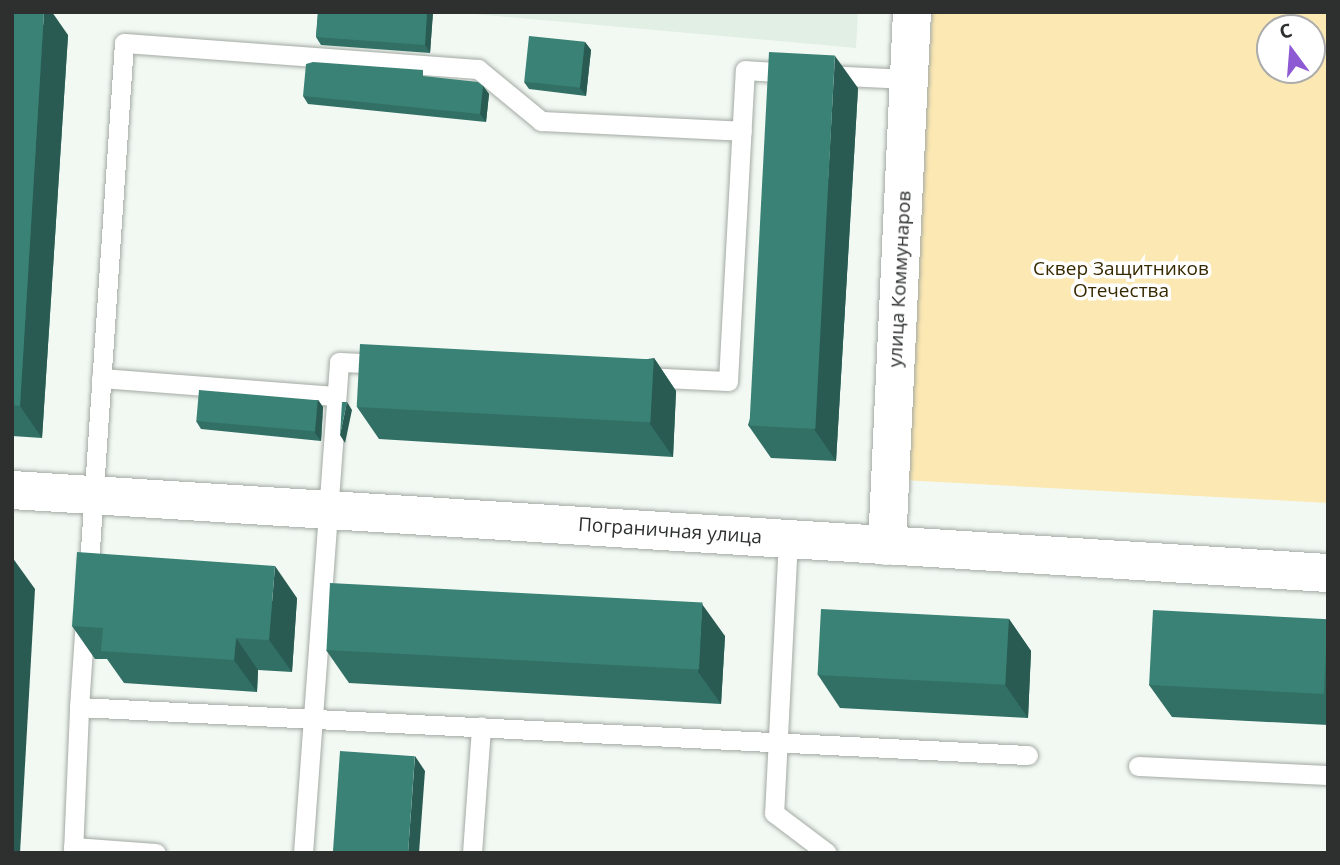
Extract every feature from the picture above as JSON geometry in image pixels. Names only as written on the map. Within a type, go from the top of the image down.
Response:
[{"type":"street","name":"улица Коммунаров","points":[[887,546],[912,12]]},
{"type":"street","name":"Пограничная улица","points":[[12,490],[1328,573]]},
{"type":"lane","points":[[156,853],[73,850],[79,706],[124,43],[478,69],[541,121],[742,131]]},
{"type":"lane","points":[[617,376],[728,381],[745,70],[909,79]]},
{"type":"lane","points":[[303,853],[316,717],[326,509],[338,362],[408,365]]},
{"type":"lane","points":[[101,378],[335,396]]},
{"type":"lane","points":[[788,539],[774,813],[827,853]]},
{"type":"lane","points":[[79,706],[779,739],[1028,755]]},
{"type":"lane","points":[[472,853],[481,726]]},
{"type":"lane","points":[[1138,766],[1328,775]]},
{"type":"shaded area","points":[[452,12],[858,12],[856,48]]},
{"type":"green space","name":"Сквер Защитников Отечества","points":[[932,12],[1328,12],[1328,503],[902,480]]},
{"type":"building","points":[[12,12],[44,12],[20,406],[12,405]]},
{"type":"building","points":[[318,12],[427,12],[425,45],[316,37]]},
{"type":"building","points":[[529,36],[585,42],[580,88],[524,82]]},
{"type":"building","points":[[769,52],[835,55],[815,429],[749,425]]},
{"type":"building","points":[[313,62],[423,70],[423,76],[478,82],[483,86],[480,114],[303,96],[306,64]]},
{"type":"building","points":[[360,344],[654,359],[650,422],[357,407]]},
{"type":"building","points":[[199,390],[318,400],[315,431],[196,421]]},
{"type":"building","points":[[342,402],[347,402],[340,435]]},
{"type":"building","points":[[77,552],[275,566],[269,640],[236,638],[234,660],[101,651],[103,628],[72,626]]},
{"type":"building","points":[[330,583],[702,603],[699,669],[326,650]]},
{"type":"building","points":[[821,609],[1009,619],[1005,685],[818,675]]},
{"type":"building","points":[[1153,610],[1328,619],[1324,694],[1149,685]]},
{"type":"building","points":[[340,751],[415,756],[408,853],[333,853]]}]
